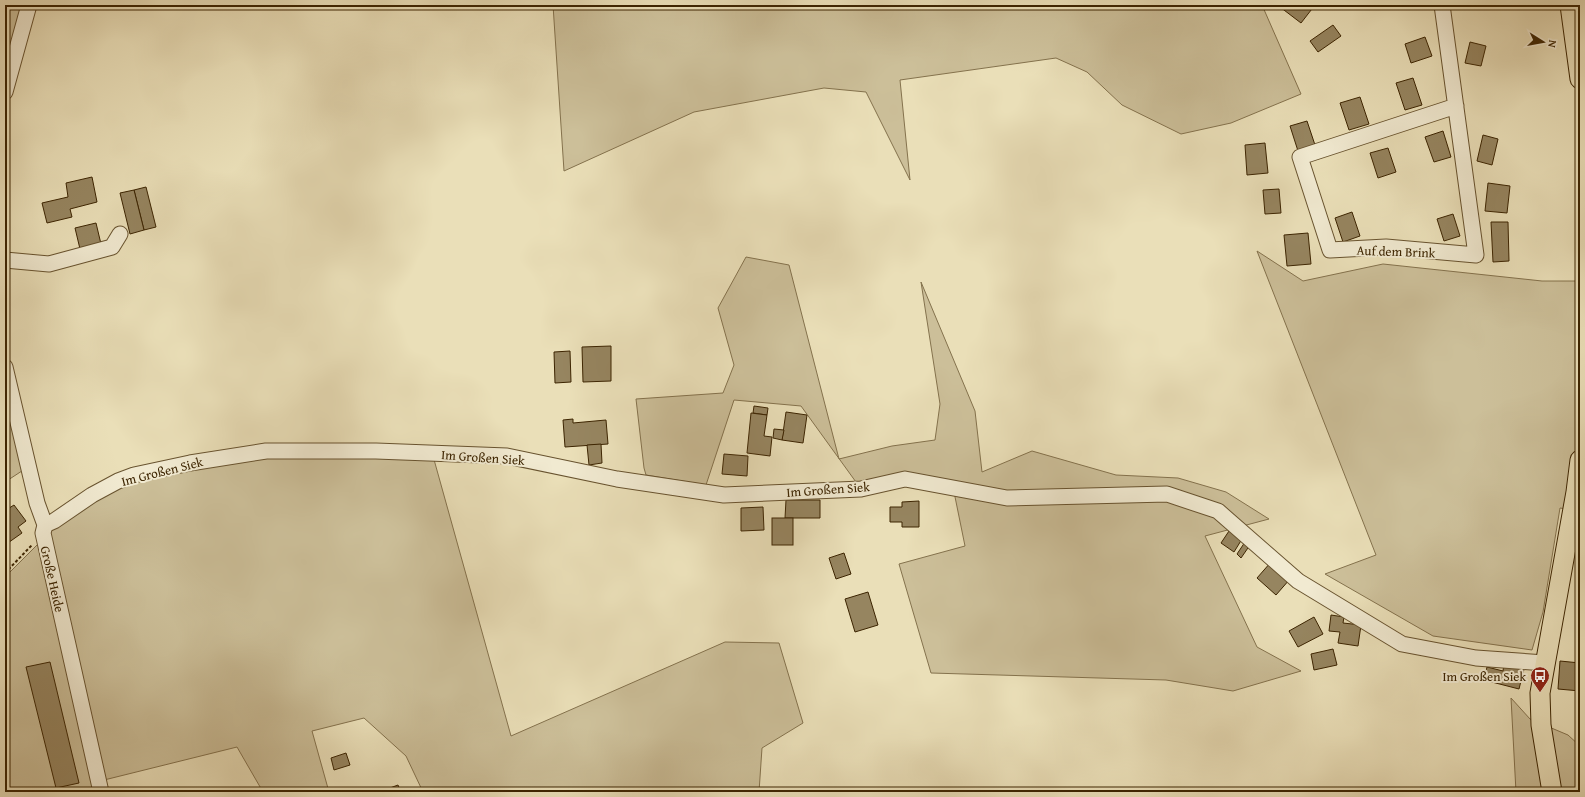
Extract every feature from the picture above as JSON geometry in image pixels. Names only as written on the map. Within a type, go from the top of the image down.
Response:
[{"type":"main road","points":[[1570,5],[1580,79]]},
{"type":"main road","points":[[1552,792],[1540,725],[1540,693],[1576,492],[1580,460]]},
{"type":"street","points":[[5,92],[29,5]]},
{"type":"street","name":"Auf dem Brink","points":[[1442,5],[1456,106],[1476,255],[1386,248],[1330,250],[1300,157],[1456,106]]},
{"type":"street","points":[[5,260],[49,264],[112,247],[120,234]]},
{"type":"street","name":"Große Heide","points":[[5,367],[44,529],[101,792]]},
{"type":"street","name":"Im Großen Siek","points":[[44,529],[105,488],[134,475],[190,463],[266,451],[376,451],[507,456],[617,478],[724,495],[861,489],[905,479],[1007,498],[1167,494],[1218,511],[1298,581],[1402,644],[1476,658],[1545,663]]},
{"type":"path","points":[[5,573],[44,529]]},
{"type":"shaded area","points":[[5,5],[25,5],[5,72]]},
{"type":"shaded area","points":[[553,5],[1262,5],[1301,94],[1231,123],[1181,134],[1122,105],[1087,72],[1056,58],[900,80],[910,180],[866,92],[824,88],[694,112],[564,171]]},
{"type":"shaded area","points":[[1257,251],[1303,281],[1383,264],[1542,281],[1580,281],[1580,511],[1560,508],[1543,612],[1532,650],[1433,636],[1325,574],[1376,555]]},
{"type":"shaded area","points":[[746,257],[789,265],[839,458],[801,406],[734,400],[706,485],[646,475],[636,399],[723,393],[734,365],[718,308]]},
{"type":"shaded area","points":[[921,282],[975,411],[982,472],[1032,451],[1116,475],[1178,478],[1226,492],[1269,519],[1205,536],[1257,647],[1301,671],[1233,691],[1166,680],[931,673],[899,564],[965,546],[953,487],[905,479],[861,489],[839,459],[892,446],[935,440],[940,404]]},
{"type":"shaded area","points":[[5,384],[28,467],[5,482]]},
{"type":"shaded area","points":[[266,455],[433,456],[511,736],[725,642],[779,643],[803,723],[762,748],[759,792],[423,792],[406,756],[364,718],[312,731],[329,792],[263,792],[237,747],[96,782],[98,792],[5,792],[5,577],[56,526],[87,503],[140,477]]},
{"type":"shaded area","points":[[1511,698],[1530,719],[1568,735],[1580,746],[1580,792],[1516,792]]},
{"type":"building","points":[[1281,5],[1315,5],[1301,23],[1280,7]]},
{"type":"building","points":[[1333,25],[1341,36],[1318,52],[1310,41]]},
{"type":"building","points":[[1425,37],[1432,56],[1411,63],[1405,44]]},
{"type":"building","points":[[1470,42],[1486,46],[1481,66],[1465,63]]},
{"type":"building","points":[[1413,78],[1422,105],[1405,110],[1396,83]]},
{"type":"building","points":[[1360,97],[1369,124],[1349,130],[1340,103]]},
{"type":"building","points":[[1307,121],[1315,145],[1298,151],[1290,126]]},
{"type":"building","points":[[1443,131],[1451,157],[1434,162],[1425,137]]},
{"type":"building","points":[[1483,135],[1498,139],[1492,165],[1477,161]]},
{"type":"building","points":[[1265,143],[1268,173],[1247,175],[1245,145]]},
{"type":"building","points":[[1388,148],[1396,172],[1378,178],[1370,153]]},
{"type":"building","points":[[92,177],[97,202],[70,209],[72,217],[47,223],[42,203],[68,197],[66,183]]},
{"type":"building","points":[[1488,183],[1510,186],[1507,213],[1485,211]]},
{"type":"building","points":[[146,187],[156,227],[144,230],[134,190]]},
{"type":"building","points":[[1279,189],[1281,213],[1265,214],[1263,190]]},
{"type":"building","points":[[134,190],[144,230],[130,234],[120,193]]},
{"type":"building","points":[[1352,212],[1360,236],[1343,242],[1335,218]]},
{"type":"building","points":[[1453,214],[1460,236],[1444,241],[1437,219]]},
{"type":"building","points":[[1491,222],[1508,222],[1509,261],[1493,262]]},
{"type":"building","points":[[96,223],[101,244],[80,249],[75,228]]},
{"type":"building","points":[[1308,233],[1311,264],[1287,266],[1284,235]]},
{"type":"building","points":[[611,346],[611,381],[583,382],[582,347]]},
{"type":"building","points":[[570,351],[571,382],[555,383],[554,352]]},
{"type":"building","points":[[754,406],[768,408],[767,415],[753,413]]},
{"type":"building","points":[[786,412],[807,415],[803,443],[782,440]]},
{"type":"building","points":[[751,413],[767,415],[764,436],[772,437],[770,456],[747,453]]},
{"type":"building","points":[[573,419],[573,423],[606,420],[608,444],[565,447],[563,420]]},
{"type":"building","points":[[774,429],[784,430],[782,440],[773,438]]},
{"type":"building","points":[[601,444],[602,463],[589,465],[587,445]]},
{"type":"building","points":[[724,454],[748,456],[747,476],[722,474]]},
{"type":"building","points":[[786,500],[820,500],[820,518],[785,518]]},
{"type":"building","points":[[919,501],[919,527],[902,527],[902,522],[890,522],[890,507],[902,507],[902,502]]},
{"type":"building","points":[[14,505],[26,521],[18,527],[22,533],[5,545],[5,508],[6,510]]},
{"type":"building","points":[[763,507],[764,530],[741,531],[741,508]]},
{"type":"building","points":[[772,518],[793,518],[793,545],[772,545]]},
{"type":"building","points":[[1229,531],[1242,539],[1234,552],[1221,543]]},
{"type":"building","points":[[1245,542],[1250,545],[1241,558],[1237,554]]},
{"type":"building","points":[[844,553],[851,574],[836,579],[829,558]]},
{"type":"building","points":[[1271,562],[1290,579],[1276,595],[1257,578]]},
{"type":"building","points":[[868,592],[878,625],[855,632],[845,599]]},
{"type":"building","points":[[1331,615],[1344,617],[1343,623],[1361,625],[1358,646],[1338,643],[1340,632],[1329,631]]},
{"type":"building","points":[[1314,617],[1323,634],[1298,647],[1289,631]]},
{"type":"building","points":[[1333,649],[1337,665],[1314,670],[1311,654]]},
{"type":"building","points":[[1560,661],[1580,663],[1580,691],[1558,689]]},
{"type":"building","points":[[50,662],[79,783],[56,788],[26,667]]},
{"type":"building","points":[[1504,664],[1524,669],[1519,689],[1484,680],[1487,667],[1503,671]]},
{"type":"building","points":[[346,753],[350,765],[334,770],[331,758]]},
{"type":"building","points":[[398,785],[401,792],[379,792]]},
{"type":"place","name":"Im Großen Siek","points":[[1540,693]]}]
